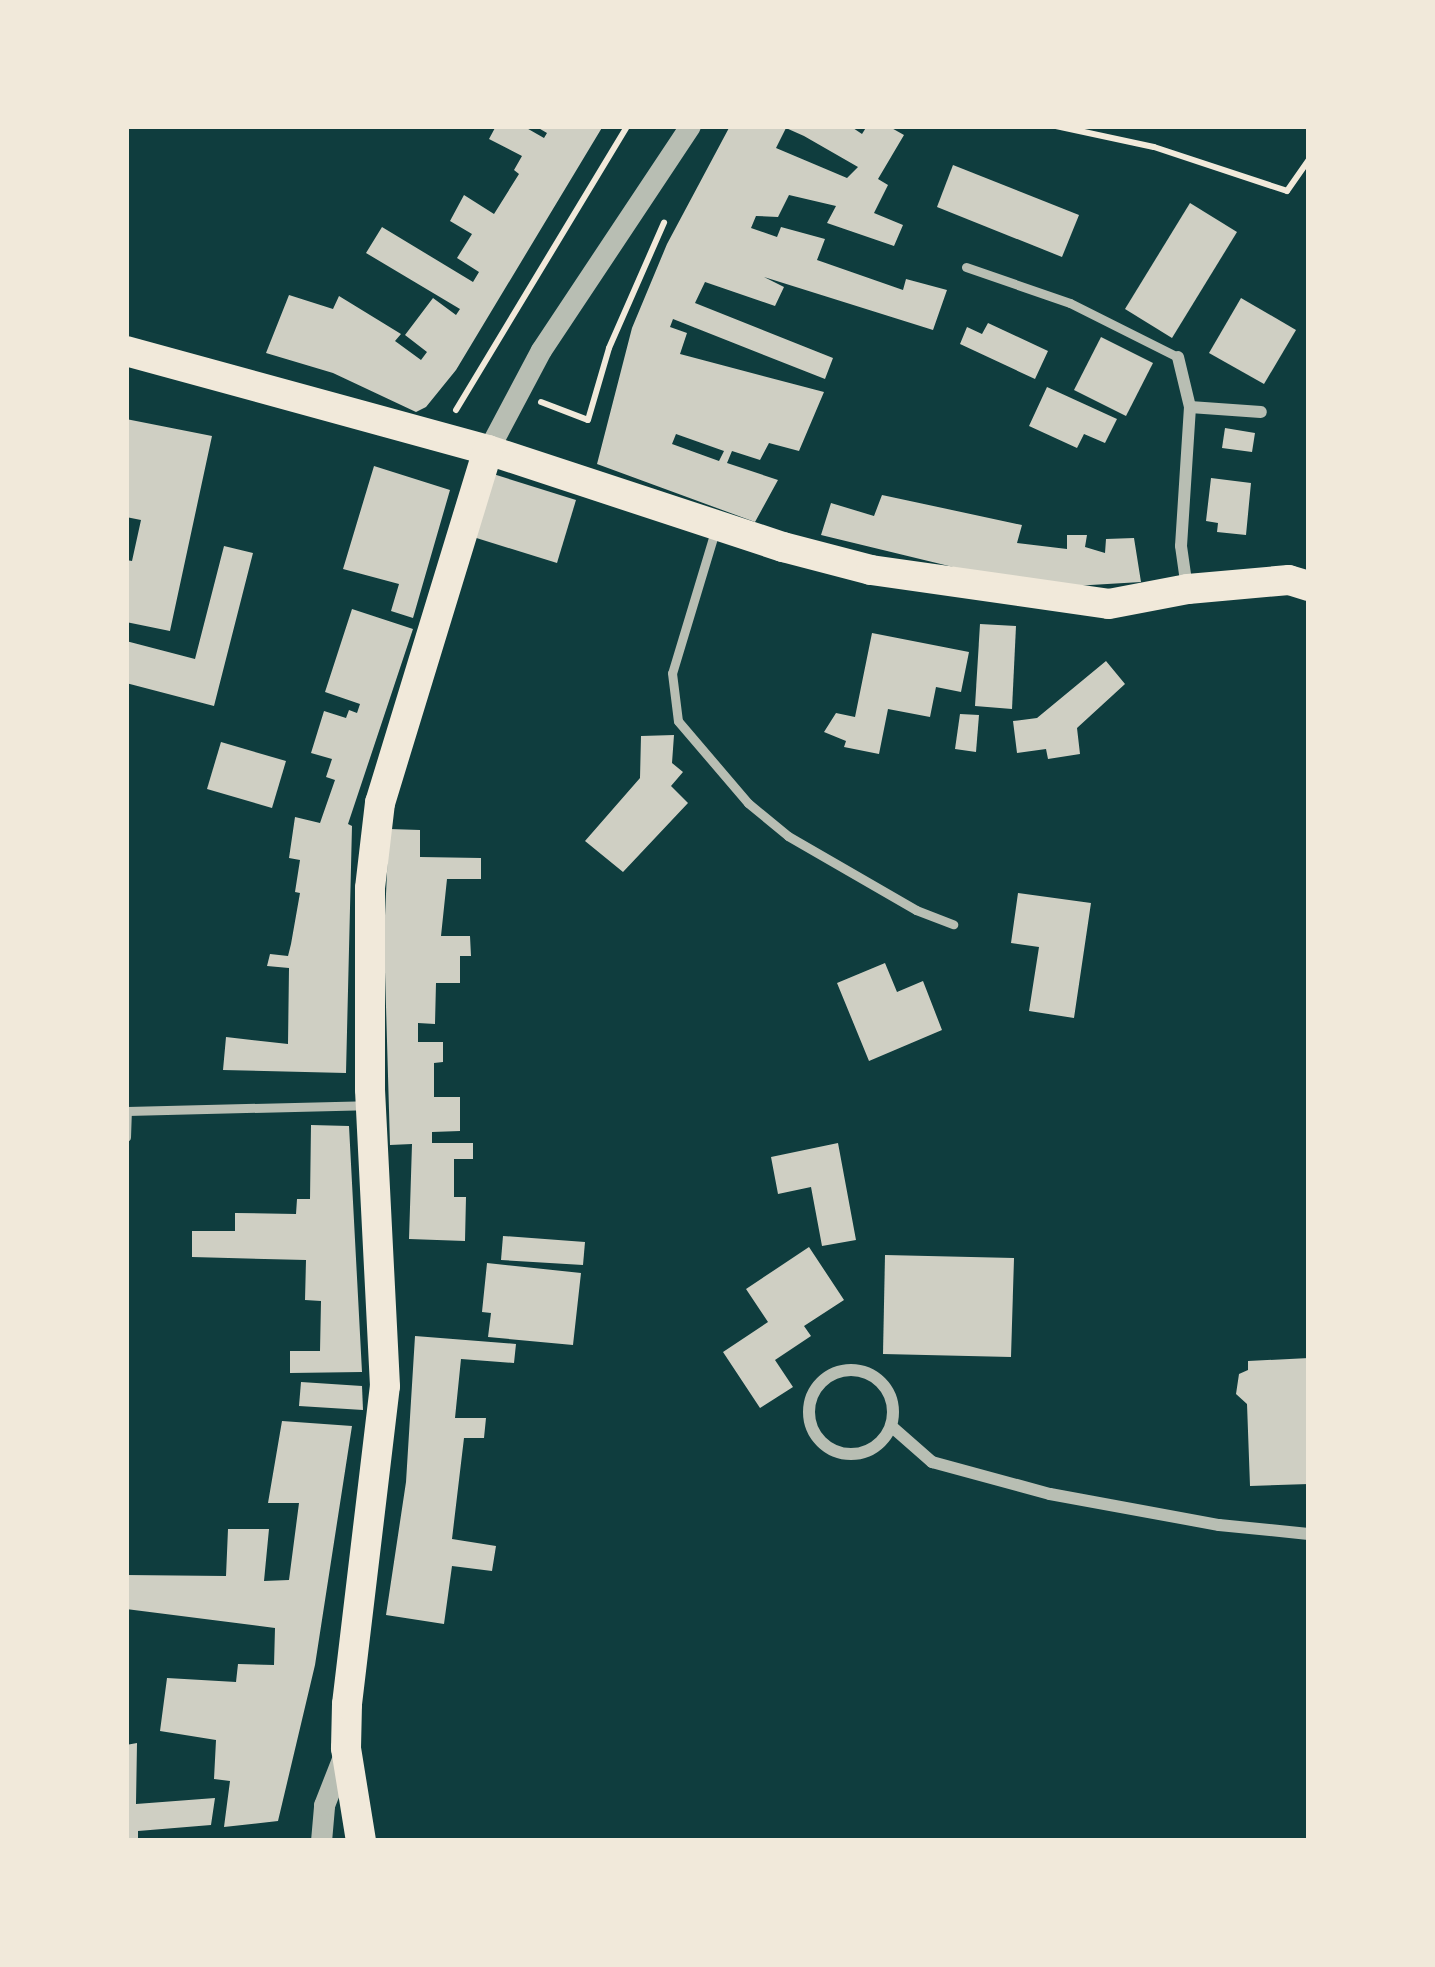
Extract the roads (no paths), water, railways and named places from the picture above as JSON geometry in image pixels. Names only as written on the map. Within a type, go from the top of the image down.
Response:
[{"type":"main road","points":[[126,351],[488,450],[717,526],[871,570],[1109,604],[1188,589],[1289,580],[1309,586]]},
{"type":"main road","points":[[361,1841],[346,1748],[353,1641],[385,1385],[372,1105],[370,888],[380,803],[488,450]]},
{"type":"street","points":[[488,450],[542,350],[690,126]]},
{"type":"street","points":[[1178,357],[1190,407],[1181,546],[1188,589]]},
{"type":"street","points":[[1190,407],[1262,412]]},
{"type":"street","points":[[891,1426],[878,1445],[865,1452],[832,1450],[812,1428],[811,1396],[830,1375],[858,1370],[872,1375],[891,1397],[891,1426],[932,1462],[1050,1494],[1219,1525],[1309,1534]]},
{"type":"street","points":[[321,1841],[324,1805],[346,1748]]},
{"type":"lane","points":[[966,267],[1086,310],[1178,357]]},
{"type":"lane","points":[[717,526],[672,673],[678,721],[748,803],[788,836],[916,910],[953,924]]},
{"type":"lane","points":[[126,1137],[128,1111],[372,1105]]}]
